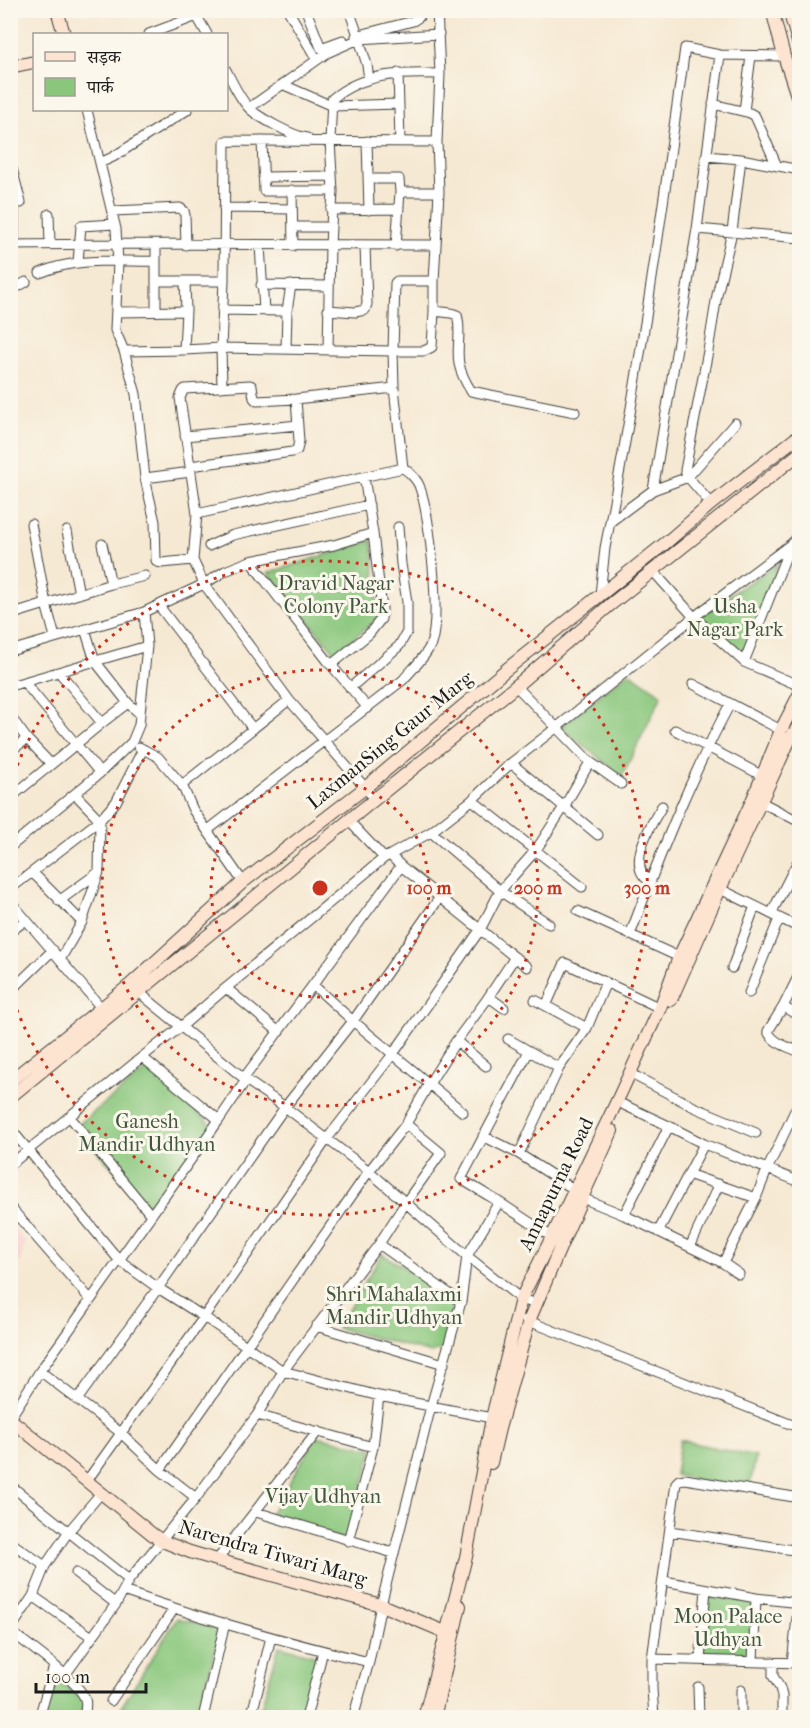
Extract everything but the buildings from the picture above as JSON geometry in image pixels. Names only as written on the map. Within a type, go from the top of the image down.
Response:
[{"type":"main road","points":[[57,10],[64,33]]},
{"type":"main road","points":[[772,10],[800,105]]},
{"type":"main road","points":[[793,16],[800,49]]},
{"type":"main road","points":[[10,67],[33,62]]},
{"type":"main road","name":"LaxmanSing Gaur Marg","points":[[135,988],[243,882],[366,787],[507,669],[800,435]]},
{"type":"main road","name":"LaxmanSing Gaur Marg","points":[[10,1081],[105,1012],[350,821],[516,686],[610,605],[800,453]]},
{"type":"main road","points":[[600,595],[610,605]]},
{"type":"main road","name":"Annapurna Road","points":[[424,1718],[450,1633],[499,1429],[529,1321],[578,1194],[660,1008],[679,957],[800,693]]},
{"type":"main road","name":"Annapurna Road","points":[[434,1718],[492,1418],[521,1299],[624,1105],[720,889],[791,737],[800,724]]},
{"type":"main road","name":"LaxmanSing Gaur Marg","points":[[10,1097],[105,1012]]},
{"type":"main road","name":"Narendra Tiwari Marg","points":[[10,1419],[162,1541],[217,1560],[381,1605],[450,1633]]},
{"type":"street","points":[[288,10],[317,60]]},
{"type":"street","points":[[306,10],[321,48],[413,21],[419,17],[419,10]]},
{"type":"street","points":[[349,10],[367,65],[369,79]]},
{"type":"street","points":[[124,351],[221,348],[424,351],[432,347],[439,192],[437,142],[440,74],[437,10]]},
{"type":"street","points":[[151,33],[196,13],[206,33]]},
{"type":"street","points":[[249,108],[327,53],[358,37],[439,34]]},
{"type":"street","points":[[600,595],[605,548],[623,457],[660,224],[685,48],[720,55],[784,56]]},
{"type":"street","points":[[653,490],[697,229],[720,55]]},
{"type":"street","points":[[744,111],[752,56]]},
{"type":"street","points":[[328,350],[333,191],[330,141],[332,99],[345,89],[369,79],[398,73],[440,74]]},
{"type":"street","points":[[398,73],[400,142]]},
{"type":"street","points":[[229,81],[249,108],[282,129],[300,136],[330,141]]},
{"type":"street","points":[[284,85],[332,106],[399,104]]},
{"type":"street","points":[[713,104],[744,111],[758,119],[777,166]]},
{"type":"street","points":[[87,111],[115,224],[118,244],[115,330],[124,351],[136,394],[145,478],[155,522],[156,560],[161,563],[193,560]]},
{"type":"street","points":[[100,163],[184,111]]},
{"type":"street","points":[[222,387],[225,141],[437,142]]},
{"type":"street","points":[[262,141],[264,191],[292,189],[333,191]]},
{"type":"street","points":[[367,141],[369,210]]},
{"type":"street","points":[[706,156],[741,159],[800,170]]},
{"type":"street","points":[[711,504],[687,477],[685,470],[717,295],[732,232],[741,159]]},
{"type":"street","points":[[10,161],[17,207],[12,245],[436,245]]},
{"type":"street","points":[[263,177],[332,176]]},
{"type":"street","points":[[369,179],[399,179],[396,246]]},
{"type":"street","points":[[292,189],[293,246]]},
{"type":"street","points":[[400,192],[439,192]]},
{"type":"street","points":[[113,211],[180,208],[185,215],[186,245]]},
{"type":"street","points":[[224,208],[292,209]]},
{"type":"street","points":[[332,210],[399,209]]},
{"type":"street","points":[[49,214],[50,244]]},
{"type":"street","points":[[78,262],[81,226],[115,224]]},
{"type":"street","points":[[294,227],[331,227]]},
{"type":"street","points":[[697,229],[800,238]]},
{"type":"street","points":[[156,245],[156,311]]},
{"type":"street","points":[[260,245],[264,311]]},
{"type":"street","points":[[328,310],[355,312],[365,310],[367,304],[365,245]]},
{"type":"street","points":[[40,273],[50,268],[78,262],[156,261]]},
{"type":"street","points":[[403,468],[394,388],[395,283],[434,280]]},
{"type":"street","points":[[184,281],[186,311],[184,350]]},
{"type":"street","points":[[156,282],[224,281]]},
{"type":"street","points":[[10,291],[26,282]]},
{"type":"street","points":[[261,285],[329,286]]},
{"type":"street","points":[[286,349],[287,311],[291,285]]},
{"type":"street","points":[[222,310],[287,311]]},
{"type":"street","points":[[116,312],[186,311]]},
{"type":"street","points":[[434,311],[457,315],[459,322],[458,363],[471,391],[575,412]]},
{"type":"street","points":[[375,799],[289,700],[204,584],[193,560],[197,514],[180,398],[185,389],[250,385],[257,401],[394,388]]},
{"type":"street","points":[[145,478],[297,450],[299,445],[296,399]]},
{"type":"street","points":[[610,522],[653,490],[687,477],[735,423]]},
{"type":"street","points":[[185,436],[298,425]]},
{"type":"street","points":[[197,514],[403,468],[420,486],[434,587],[435,624],[432,643],[403,680],[208,830]]},
{"type":"street","points":[[331,665],[369,634],[381,619],[382,609],[373,533],[364,477]]},
{"type":"street","points":[[209,546],[233,535],[369,505]]},
{"type":"street","points":[[31,524],[46,604],[55,637]]},
{"type":"street","points":[[350,688],[399,646],[407,632],[407,602],[398,527]]},
{"type":"street","points":[[67,531],[79,594]]},
{"type":"street","points":[[10,651],[144,612],[204,584],[225,571],[250,561],[334,545],[373,533]]},
{"type":"street","points":[[10,1166],[387,857],[431,832],[472,801],[511,763],[694,617],[791,544],[800,534]]},
{"type":"street","points":[[102,544],[111,584]]},
{"type":"street","points":[[744,662],[791,544]]},
{"type":"street","points":[[250,561],[331,665],[368,708]]},
{"type":"street","points":[[653,571],[694,617],[744,662],[800,686]]},
{"type":"street","points":[[10,590],[13,614],[111,584],[146,576]]},
{"type":"street","points":[[159,606],[253,729]]},
{"type":"street","points":[[11,846],[100,773],[132,742],[141,714],[147,646],[144,612]]},
{"type":"street","points":[[85,629],[95,661],[128,704],[141,714]]},
{"type":"street","points":[[10,686],[147,646]]},
{"type":"street","points":[[59,672],[102,723]]},
{"type":"street","points":[[24,682],[100,773]]},
{"type":"street","points":[[693,684],[782,730]]},
{"type":"street","points":[[516,686],[590,762],[621,784]]},
{"type":"street","points":[[182,785],[289,700]]},
{"type":"street","points":[[10,798],[128,704]]},
{"type":"street","points":[[630,935],[706,747],[730,704]]},
{"type":"street","points":[[10,716],[27,739],[51,764]]},
{"type":"street","points":[[675,730],[763,776]]},
{"type":"street","points":[[10,751],[27,739]]},
{"type":"street","points":[[132,742],[158,757],[182,785],[193,810],[243,882]]},
{"type":"street","points":[[10,889],[100,820],[116,802],[143,750]]},
{"type":"street","points":[[86,1482],[327,1139],[393,1054],[480,930],[500,891],[536,850],[590,762]]},
{"type":"street","points":[[511,763],[598,835]]},
{"type":"street","points":[[61,958],[81,922],[99,872],[100,820],[75,794]]},
{"type":"street","points":[[472,801],[582,888]]},
{"type":"street","points":[[761,802],[800,822]]},
{"type":"street","points":[[651,882],[644,879],[641,874],[642,844],[662,806]]},
{"type":"street","points":[[350,821],[387,857],[527,966]]},
{"type":"street","points":[[431,832],[500,891],[549,924]]},
{"type":"street","points":[[749,993],[775,916],[796,874],[800,857]]},
{"type":"street","points":[[10,1419],[40,1371],[245,1079],[401,866]]},
{"type":"street","points":[[59,901],[99,872]]},
{"type":"street","points":[[33,873],[81,922]]},
{"type":"street","points":[[720,889],[800,928]]},
{"type":"street","points":[[77,1400],[285,1107],[353,1021],[440,897]]},
{"type":"street","points":[[10,901],[105,1012]]},
{"type":"street","points":[[732,968],[755,906]]},
{"type":"street","points":[[578,911],[679,957]]},
{"type":"street","points":[[10,932],[26,920]]},
{"type":"street","points":[[18,984],[53,950]]},
{"type":"street","points":[[160,1470],[369,1171],[406,1124],[456,1041],[515,957]]},
{"type":"street","points":[[546,1006],[565,963],[660,1008]]},
{"type":"street","points":[[799,977],[768,1031],[775,1040],[800,1052]]},
{"type":"street","points":[[519,1154],[560,1068],[586,1028],[606,982]]},
{"type":"street","points":[[313,986],[463,1112]]},
{"type":"street","points":[[135,988],[245,1079],[369,1171],[467,1256],[521,1299],[536,1304]]},
{"type":"street","points":[[226,988],[279,1032]]},
{"type":"street","points":[[489,997],[504,1008]]},
{"type":"street","points":[[535,1000],[586,1028]]},
{"type":"street","points":[[783,1007],[800,1016]]},
{"type":"street","points":[[508,1039],[560,1068]]},
{"type":"street","points":[[456,1041],[486,1066]]},
{"type":"street","points":[[529,1051],[461,1179],[552,1237]]},
{"type":"street","points":[[142,1057],[219,1119]]},
{"type":"street","points":[[636,1077],[694,1107],[756,1133]]},
{"type":"street","points":[[723,1263],[756,1198],[800,1100]]},
{"type":"street","points":[[624,1105],[704,1144],[800,1182]]},
{"type":"street","points":[[70,1117],[151,1215]]},
{"type":"street","points":[[65,1675],[116,1604],[129,1580],[196,1498],[257,1415],[283,1371],[379,1244],[441,1153],[406,1124]]},
{"type":"street","points":[[624,1215],[669,1126]]},
{"type":"street","points":[[10,1128],[119,1260],[283,1371],[379,1396],[492,1418]]},
{"type":"street","points":[[483,1136],[519,1154],[578,1194],[723,1263],[739,1274]]},
{"type":"street","points":[[658,1232],[704,1144]]},
{"type":"street","points":[[688,1174],[756,1198]]},
{"type":"street","points":[[690,1247],[719,1184]]},
{"type":"street","points":[[352,1718],[369,1662],[393,1553],[431,1406],[461,1302],[467,1256],[499,1202]]},
{"type":"street","points":[[10,1207],[90,1299]]},
{"type":"street","points":[[379,1244],[461,1302]]},
{"type":"street","points":[[516,1316],[800,1428]]},
{"type":"street","points":[[316,1326],[444,1364]]},
{"type":"street","points":[[40,1371],[121,1433],[160,1470],[196,1498]]},
{"type":"street","points":[[348,1541],[373,1447],[379,1396]]},
{"type":"street","points":[[257,1415],[373,1447]]},
{"type":"street","points":[[217,1560],[318,1431]]},
{"type":"street","points":[[654,1718],[652,1659],[675,1487],[679,1480],[692,1480],[800,1498]]},
{"type":"street","points":[[10,1485],[129,1580]]},
{"type":"street","points":[[84,1718],[85,1696],[65,1675],[10,1631],[33,1596],[45,1566],[69,1531],[101,1493]]},
{"type":"street","points":[[256,1512],[393,1553]]},
{"type":"street","points":[[670,1531],[800,1551]]},
{"type":"street","points":[[10,1542],[45,1566]]},
{"type":"street","points":[[76,1573],[116,1604]]},
{"type":"street","points":[[652,1659],[796,1663],[799,1601],[756,1598],[664,1581]]},
{"type":"street","points":[[700,1660],[706,1589]]},
{"type":"street","points":[[123,1591],[174,1609],[271,1637],[369,1662]]},
{"type":"street","points":[[33,1596],[92,1637]]},
{"type":"street","points":[[753,1661],[756,1598]]},
{"type":"street","points":[[111,1701],[174,1609]]},
{"type":"street","points":[[203,1718],[225,1623]]},
{"type":"street","points":[[251,1718],[271,1637]]},
{"type":"street","points":[[306,1718],[323,1651]]},
{"type":"street","points":[[773,1662],[773,1676],[782,1696],[782,1718]]},
{"type":"street","points":[[39,1718],[54,1666]]},
{"type":"street","points":[[698,1687],[699,1718]]},
{"type":"street","points":[[741,1690],[741,1718]]},
{"type":"shaded area","points":[[11,1224],[26,1242],[20,1260],[11,1273]]},
{"type":"green space","name":"Dravid Nagar Colony Park","points":[[372,540],[379,618],[335,653],[268,573]]},
{"type":"green space","name":"Usha Nagar Park","points":[[779,563],[745,655],[697,616]]},
{"type":"green space","points":[[629,672],[662,695],[622,776],[560,727]]},
{"type":"green space","name":"Ganesh Mandir Udhyan","points":[[149,1068],[215,1128],[150,1209],[75,1127]]},
{"type":"green space","name":"Shri Mahalaxmi Mandir Udhyan","points":[[382,1254],[451,1296],[455,1316],[444,1349],[431,1353],[337,1328]]},
{"type":"green space","name":"Vijay Udhyan","points":[[317,1436],[373,1449],[348,1541],[269,1516]]},
{"type":"green space","points":[[680,1440],[756,1457],[750,1484],[741,1491],[675,1475]]},
{"type":"green space","name":"Moon Palace Udhyan","points":[[708,1597],[754,1600],[748,1659],[701,1656]]},
{"type":"green space","points":[[177,1618],[221,1629],[197,1717],[143,1717],[120,1709]]},
{"type":"green space","points":[[279,1646],[318,1656],[303,1717],[258,1718]]},
{"type":"green space","points":[[54,1676],[84,1701],[81,1717],[42,1718]]}]
